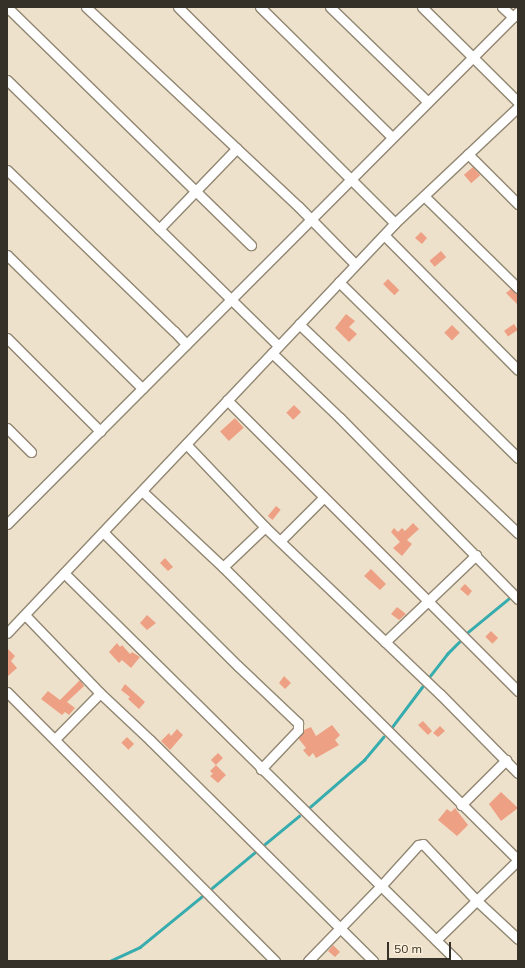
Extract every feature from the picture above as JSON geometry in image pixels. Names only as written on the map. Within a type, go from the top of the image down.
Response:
[{"type":"street","points":[[7,7],[251,245]]},
{"type":"street","points":[[86,7],[237,148],[355,264]]},
{"type":"street","points":[[178,7],[395,223]]},
{"type":"street","points":[[260,7],[392,137]]},
{"type":"street","points":[[330,7],[428,102]]},
{"type":"street","points":[[422,7],[518,102]]},
{"type":"street","points":[[7,524],[392,137],[516,15],[502,7]]},
{"type":"street","points":[[7,80],[279,346]]},
{"type":"street","points":[[7,633],[395,223],[515,110],[518,120]]},
{"type":"street","points":[[159,229],[237,148]]},
{"type":"street","points":[[468,154],[518,204]]},
{"type":"street","points":[[7,170],[186,344]]},
{"type":"street","points":[[424,196],[518,288]]},
{"type":"street","points":[[384,235],[518,370]]},
{"type":"street","points":[[7,255],[142,388]]},
{"type":"street","points":[[339,282],[518,458]]},
{"type":"street","points":[[299,324],[518,533]]},
{"type":"street","points":[[8,341],[100,431]]},
{"type":"street","points":[[272,353],[340,418],[518,599]]},
{"type":"street","points":[[227,400],[518,691]]},
{"type":"street","points":[[7,428],[31,452]]},
{"type":"street","points":[[186,444],[265,527],[385,642],[518,773]]},
{"type":"street","points":[[142,491],[223,567],[518,860],[436,940]]},
{"type":"street","points":[[280,541],[324,497]]},
{"type":"street","points":[[223,567],[265,527]]},
{"type":"street","points":[[103,532],[238,666],[298,723],[298,730],[261,769]]},
{"type":"street","points":[[385,642],[476,555]]},
{"type":"street","points":[[64,573],[261,769],[458,961]]},
{"type":"street","points":[[25,615],[100,693],[150,740],[373,961]]},
{"type":"street","points":[[7,692],[276,961]]},
{"type":"street","points":[[55,739],[100,693]]},
{"type":"street","points":[[461,805],[506,760]]},
{"type":"street","points":[[308,961],[381,886],[418,845],[423,844],[476,900],[518,940]]},
{"type":"building","points":[[473,167],[480,175],[471,183],[464,175]]},
{"type":"building","points":[[421,232],[427,238],[422,244],[415,238]]},
{"type":"building","points":[[441,251],[446,257],[435,267],[430,261]]},
{"type":"building","points":[[388,279],[399,290],[394,295],[383,284]]},
{"type":"building","points":[[511,289],[518,294],[518,305],[506,293]]},
{"type":"building","points":[[346,314],[355,321],[349,327],[357,334],[349,342],[335,328]]},
{"type":"building","points":[[514,324],[518,330],[508,337],[504,331]]},
{"type":"building","points":[[452,325],[460,333],[452,341],[444,333]]},
{"type":"building","points":[[294,405],[301,412],[293,420],[286,413]]},
{"type":"building","points":[[235,418],[244,428],[229,441],[220,431]]},
{"type":"building","points":[[276,506],[281,510],[272,520],[268,516]]},
{"type":"building","points":[[413,523],[419,529],[407,540],[412,544],[402,556],[393,548],[400,542],[391,532],[394,528],[398,532],[402,528],[405,531]]},
{"type":"building","points":[[165,558],[173,567],[168,571],[160,563]]},
{"type":"building","points":[[371,569],[386,584],[380,590],[364,576]]},
{"type":"building","points":[[465,584],[472,591],[468,596],[460,589]]},
{"type":"building","points":[[397,607],[406,614],[399,620],[391,614]]},
{"type":"building","points":[[147,615],[156,623],[147,630],[140,623]]},
{"type":"building","points":[[491,631],[498,638],[492,644],[485,637]]},
{"type":"building","points":[[117,643],[120,647],[122,645],[130,654],[132,652],[140,657],[131,668],[122,660],[119,663],[109,652]]},
{"type":"building","points":[[7,648],[15,656],[11,661],[17,668],[7,677]]},
{"type":"building","points":[[284,676],[291,683],[285,689],[279,683]]},
{"type":"building","points":[[80,680],[84,686],[67,702],[75,708],[69,715],[65,712],[62,715],[41,699],[48,691],[60,700]]},
{"type":"building","points":[[125,684],[145,702],[139,709],[128,699],[130,697],[121,690]]},
{"type":"building","points":[[423,721],[432,731],[428,735],[418,725]]},
{"type":"building","points":[[332,725],[340,735],[335,740],[339,745],[316,758],[313,753],[309,757],[303,750],[306,748],[298,738],[304,730],[311,727],[316,736]]},
{"type":"building","points":[[440,726],[445,731],[438,737],[433,733]]},
{"type":"building","points":[[177,729],[183,735],[170,750],[161,741],[169,733],[171,736]]},
{"type":"building","points":[[127,737],[134,744],[128,750],[121,743]]},
{"type":"building","points":[[218,753],[223,758],[216,765],[211,760]]},
{"type":"building","points":[[216,765],[226,775],[218,783],[210,776],[213,774],[210,771]]},
{"type":"building","points":[[501,792],[518,808],[501,821],[489,804]]},
{"type":"building","points":[[455,808],[468,825],[457,836],[438,820],[447,809],[451,812]]},
{"type":"building","points":[[333,945],[340,952],[335,957],[328,951]]},
{"type":"waterway","points":[[468,632],[508,599]]},
{"type":"waterway","points":[[430,676],[447,654],[459,642]]},
{"type":"waterway","points":[[392,727],[422,687]]},
{"type":"waterway","points":[[310,807],[364,760],[383,737]]},
{"type":"waterway","points":[[265,844],[299,816]]},
{"type":"waterway","points":[[212,888],[254,853]]},
{"type":"waterway","points":[[110,961],[140,947],[201,897]]}]
